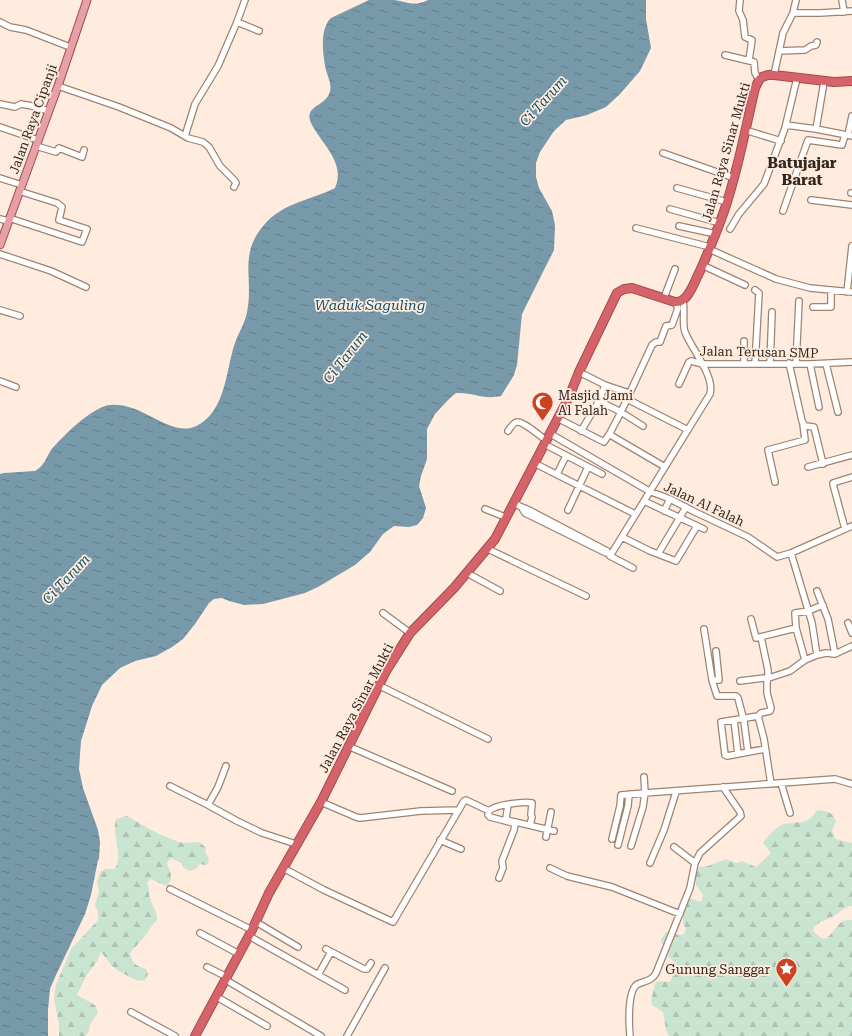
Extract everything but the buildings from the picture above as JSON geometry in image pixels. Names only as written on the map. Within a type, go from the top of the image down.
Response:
[{"type":"highway","name":"Jalan Raya Sinar Mukti","points":[[195,1036],[256,922],[269,893],[321,802],[378,685],[410,633],[467,573],[495,539],[505,517],[569,397],[579,372],[619,291],[624,288],[632,288],[679,301],[685,299],[693,286],[716,234],[727,202],[755,88],[759,80],[765,76],[774,75],[824,82],[852,81]]},
{"type":"main road","name":"Jalan Raya Cipanji","points":[[0,245],[58,86],[87,0]]},
{"type":"street","points":[[185,136],[195,104],[214,74],[245,0]]},
{"type":"street","points":[[740,0],[739,11],[743,20],[745,37],[752,40],[749,60]]},
{"type":"street","points":[[774,75],[783,33],[793,13],[796,0]]},
{"type":"street","points":[[842,0],[844,12]]},
{"type":"street","points":[[793,13],[852,11]]},
{"type":"street","points":[[0,22],[10,27],[26,30],[70,47]]},
{"type":"street","points":[[237,22],[259,31]]},
{"type":"street","points":[[779,51],[805,50],[811,46],[815,46],[817,42]]},
{"type":"street","points":[[726,55],[749,60],[755,63],[755,73],[759,80]]},
{"type":"street","points":[[730,229],[739,214],[764,184],[786,125],[797,78]]},
{"type":"street","points":[[816,129],[824,82]]},
{"type":"street","points":[[58,86],[119,107],[201,142],[207,146],[220,166],[235,181],[236,183],[234,187]]},
{"type":"street","points":[[0,104],[15,107],[21,104],[49,111]]},
{"type":"street","points":[[783,211],[808,140],[843,145],[849,135],[852,116]]},
{"type":"street","points":[[786,125],[849,135]]},
{"type":"street","points":[[0,127],[37,143],[53,152],[56,152],[58,148],[82,157],[84,150]]},
{"type":"street","points":[[745,130],[781,140]]},
{"type":"street","points":[[834,144],[837,134]]},
{"type":"street","points":[[663,153],[734,178]]},
{"type":"street","points":[[0,178],[62,207],[58,220],[87,228],[82,242],[9,220],[0,219]]},
{"type":"street","points":[[677,188],[727,202]]},
{"type":"street","points":[[811,200],[852,205]]},
{"type":"street","points":[[670,209],[720,223]]},
{"type":"street","points":[[679,226],[716,234]]},
{"type":"street","points":[[636,228],[709,248],[776,280],[810,288],[850,292],[852,246]]},
{"type":"street","points":[[0,254],[51,271],[86,287]]},
{"type":"street","points":[[702,265],[745,285]]},
{"type":"street","points":[[664,298],[675,269]]},
{"type":"street","points":[[755,290],[759,293],[755,364]]},
{"type":"street","points":[[813,307],[830,307],[831,290]]},
{"type":"street","points":[[633,568],[610,556],[710,394],[712,388],[703,364],[684,330],[684,313],[679,301]]},
{"type":"street","points":[[557,418],[604,442],[621,412],[652,345],[656,342],[660,342],[666,326],[672,325],[679,301]]},
{"type":"street","points":[[796,364],[799,301]]},
{"type":"street","points":[[0,310],[20,316]]},
{"type":"street","points":[[770,364],[772,312]]},
{"type":"street","points":[[744,341],[744,364]]},
{"type":"street","name":"Jalan Terusan SMP","points":[[679,384],[690,361],[703,364],[826,364],[852,362]]},
{"type":"street","points":[[775,482],[768,450],[805,440],[790,363]]},
{"type":"street","points":[[810,364],[818,407]]},
{"type":"street","points":[[826,364],[838,412]]},
{"type":"street","points":[[579,372],[628,396],[688,430]]},
{"type":"street","points":[[0,381],[16,387]]},
{"type":"street","points":[[581,431],[599,400],[605,385]]},
{"type":"street","points":[[599,400],[643,426]]},
{"type":"street","points":[[508,431],[516,422],[529,427],[534,433],[546,439],[566,456],[602,474]]},
{"type":"street","points":[[803,424],[814,427],[823,464]]},
{"type":"street","points":[[610,433],[612,436],[665,467]]},
{"type":"street","name":"Jalan Al Falah","points":[[546,439],[649,491],[670,499],[748,537],[776,557],[791,553],[852,526]]},
{"type":"street","points":[[557,474],[566,456]]},
{"type":"street","points":[[808,468],[852,456]]},
{"type":"street","points":[[534,463],[636,514]]},
{"type":"street","points":[[568,510],[588,467]]},
{"type":"street","points":[[845,529],[833,482],[852,477]]},
{"type":"street","points":[[664,512],[670,499]]},
{"type":"street","points":[[514,501],[525,510],[607,552],[605,554],[564,530]]},
{"type":"street","points":[[644,501],[664,512],[704,529]]},
{"type":"street","points":[[658,554],[686,507]]},
{"type":"street","points":[[485,510],[505,517]]},
{"type":"street","points":[[622,537],[676,561],[697,526]]},
{"type":"street","points":[[488,549],[586,596]]},
{"type":"street","points":[[791,553],[808,611],[817,655]]},
{"type":"street","points":[[467,573],[500,591]]},
{"type":"street","points":[[817,591],[828,619],[835,654]]},
{"type":"street","points":[[805,660],[796,628],[795,613],[808,611],[823,605]]},
{"type":"street","points":[[383,613],[410,633]]},
{"type":"street","points":[[751,619],[755,638],[796,628]]},
{"type":"street","points":[[848,623],[852,633]]},
{"type":"street","points":[[704,629],[712,680],[718,696],[738,697],[742,719],[744,720],[748,752]]},
{"type":"street","points":[[761,637],[768,678],[766,686],[771,709],[770,711],[761,713],[758,716],[721,722],[720,724],[725,755],[727,756],[765,749]]},
{"type":"street","points":[[740,681],[768,678],[790,671],[805,660],[817,655],[835,654],[852,646]]},
{"type":"street","points":[[712,680],[718,680],[716,651]]},
{"type":"street","points":[[378,685],[488,739]]},
{"type":"street","points":[[758,716],[771,784]]},
{"type":"street","points":[[734,720],[738,754]]},
{"type":"street","points":[[348,746],[452,791]]},
{"type":"street","points":[[208,805],[218,787],[226,766]]},
{"type":"street","points":[[631,846],[643,807],[645,793],[644,777]]},
{"type":"street","points":[[612,839],[620,806],[621,795],[835,779],[852,784]]},
{"type":"street","points":[[781,783],[790,812]]},
{"type":"street","points":[[170,786],[237,821],[296,844]]},
{"type":"street","points":[[630,1036],[629,1016],[632,989],[638,984],[651,980],[655,976],[690,888],[695,863],[700,853],[741,816],[740,812],[723,788]]},
{"type":"street","points":[[650,863],[664,830],[676,792]]},
{"type":"street","points":[[618,845],[628,806],[629,794]]},
{"type":"street","points":[[284,868],[324,890],[393,922],[440,840],[465,800],[489,811]]},
{"type":"street","points":[[321,802],[360,818],[421,811],[458,810]]},
{"type":"street","points":[[489,811],[493,808],[508,805],[526,802],[532,803],[532,817],[530,825]]},
{"type":"street","points":[[508,805],[506,819],[554,831]]},
{"type":"street","points":[[489,811],[488,815],[490,817],[513,823],[515,826],[502,861],[503,868],[499,878]]},
{"type":"street","points":[[546,837],[552,812]]},
{"type":"street","points":[[440,840],[462,849]]},
{"type":"street","points":[[674,847],[695,863]]},
{"type":"street","points":[[550,868],[567,876],[612,887],[680,914]]},
{"type":"street","points":[[170,889],[250,933],[345,990]]},
{"type":"street","points":[[256,922],[298,947]]},
{"type":"street","points":[[200,933],[239,954]]},
{"type":"street","points":[[318,975],[328,950],[364,970],[368,969],[371,963]]},
{"type":"street","points":[[207,967],[321,1036]]},
{"type":"street","points":[[347,1036],[385,968]]},
{"type":"street","points":[[217,997],[267,1026]]},
{"type":"street","points":[[131,1012],[175,1036]]},
{"type":"green space","points":[[818,810],[827,812],[833,816],[836,822],[832,830],[835,839],[852,843],[852,906],[847,907],[832,917],[820,922],[814,927],[813,931],[824,939],[828,937],[843,921],[852,920],[852,1036],[669,1036],[666,1030],[663,1012],[652,1005],[651,1001],[655,983],[659,981],[670,982],[672,977],[678,973],[679,967],[668,957],[669,949],[661,943],[661,939],[666,932],[679,935],[684,934],[686,929],[683,921],[683,914],[689,898],[701,902],[703,895],[696,885],[696,872],[700,867],[708,866],[726,859],[736,863],[742,861],[756,867],[771,853],[763,843],[772,832],[782,825],[802,822],[810,819]]},
{"type":"green space","points":[[127,816],[162,835],[177,841],[184,843],[201,843],[206,848],[205,852],[209,858],[208,864],[200,864],[196,869],[190,871],[184,868],[182,863],[170,858],[167,863],[171,876],[169,883],[166,886],[151,879],[147,882],[149,896],[156,913],[157,920],[130,953],[135,964],[146,969],[148,974],[145,980],[138,981],[122,973],[112,966],[101,952],[98,960],[86,976],[77,995],[95,1005],[98,1013],[90,1024],[89,1032],[85,1036],[59,1036],[59,1025],[54,999],[56,985],[71,949],[98,920],[98,913],[95,904],[99,892],[97,882],[100,872],[105,869],[115,869],[118,857],[115,832],[116,819]]},
{"type":"water","name":"Waduk Saguling","points":[[369,0],[394,0],[415,4],[428,0],[646,0],[646,19],[651,48],[640,71],[620,94],[606,107],[587,115],[566,120],[554,131],[540,152],[536,163],[536,177],[539,188],[552,211],[555,225],[554,250],[522,314],[517,365],[514,375],[501,396],[483,397],[456,393],[435,414],[427,429],[427,459],[419,486],[426,508],[423,518],[417,525],[409,527],[394,526],[383,534],[370,552],[355,565],[305,593],[263,604],[244,605],[222,598],[214,599],[209,603],[183,639],[156,656],[135,661],[120,668],[102,685],[92,706],[81,741],[79,769],[83,788],[98,830],[100,842],[99,859],[91,895],[85,914],[50,989],[48,1036],[0,1036],[0,474],[35,471],[43,464],[51,450],[70,430],[95,411],[110,405],[124,406],[138,410],[163,423],[175,427],[187,428],[199,425],[211,414],[224,389],[232,352],[246,316],[249,300],[249,257],[251,246],[256,236],[264,225],[279,212],[335,188],[338,179],[335,162],[316,132],[310,119],[312,110],[323,102],[330,91],[324,58],[323,36],[327,23],[331,18]]},
{"type":"place","name":"Masjid Jami Al Falah","points":[[542,422]]},
{"type":"place","name":"Gunung Sanggar","points":[[786,988]]},
{"type":"district","name":"Batujajar Barat","points":[[802,172]]},
{"type":"water label","name":"Ci Tarum","points":[[543,101]]},
{"type":"water label","name":"Ci Tarum","points":[[345,357]]},
{"type":"water label","name":"Ci Tarum","points":[[66,579]]}]
